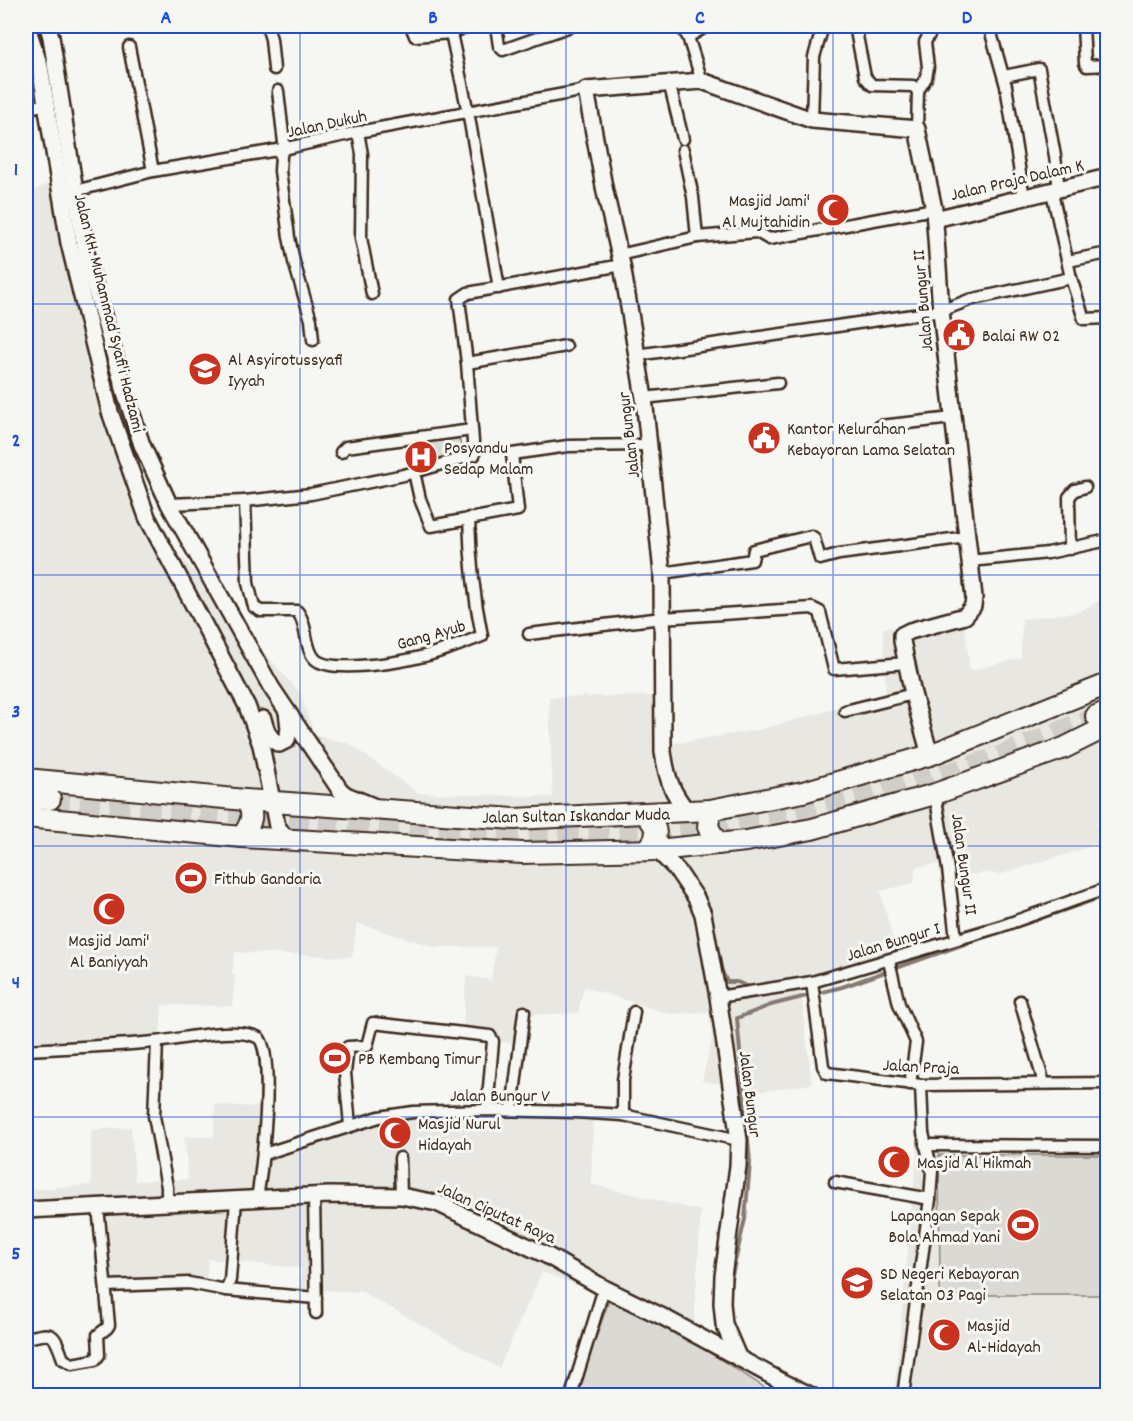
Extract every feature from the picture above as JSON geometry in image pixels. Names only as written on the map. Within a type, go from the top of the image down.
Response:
[{"type":"highway","name":"Jalan Sultan Iskandar Muda","points":[[26,779],[245,800],[514,819],[688,812],[803,792],[930,755],[1107,684]]},
{"type":"highway","name":"Jalan Sultan Iskandar Muda","points":[[26,817],[242,837],[522,853],[652,850],[718,844],[812,829],[935,794],[1064,748],[1104,714]]},
{"type":"highway","points":[[26,798],[50,799]]},
{"type":"highway","points":[[242,837],[250,827],[252,820],[252,811],[245,800]]},
{"type":"highway","points":[[710,810],[708,827],[718,844]]},
{"type":"highway","points":[[648,815],[656,831],[652,850]]},
{"type":"main road","name":"Jalan KH. Muhammad Syafi'i Hadzami","points":[[27,26],[40,66],[69,243],[110,412],[147,517],[237,687],[255,727],[261,745],[277,826],[286,839]]},
{"type":"main road","name":"Jalan KH. Muhammad Syafi'i Hadzami","points":[[48,26],[88,263],[142,445],[169,504],[271,687],[340,790],[346,795],[384,810]]},
{"type":"main road","points":[[586,90],[702,81],[812,120],[918,129]]},
{"type":"main road","name":"Jalan Bungur","points":[[586,90],[638,355],[644,398],[662,573],[662,738],[668,781],[677,800],[688,812]]},
{"type":"main road","name":"Jalan Bungur II","points":[[918,129],[935,214],[941,311],[974,597],[973,606],[965,616],[905,632],[902,636],[913,694],[930,755]]},
{"type":"main road","name":"Jalan Praja Dalam K","points":[[935,214],[1024,198],[1107,177]]},
{"type":"main road","points":[[125,454],[142,445]]},
{"type":"main road","points":[[237,687],[247,691],[256,703],[267,733],[271,740],[279,744],[287,740],[287,711]]},
{"type":"main road","points":[[648,815],[662,800],[668,781]]},
{"type":"main road","name":"Jalan Bungur","points":[[652,850],[677,870],[696,898],[703,914],[718,997],[739,1140],[738,1166],[723,1276],[722,1303],[724,1324],[738,1357]]},
{"type":"main road","name":"Jalan Ciputat Raya","points":[[26,1210],[314,1196],[401,1196],[437,1203],[548,1256],[604,1288],[738,1357],[794,1392],[812,1395]]},
{"type":"street","points":[[267,26],[271,39],[274,69]]},
{"type":"street","points":[[411,26],[415,36],[451,33],[468,26]]},
{"type":"street","points":[[496,26],[499,46],[503,50],[571,26]]},
{"type":"street","points":[[681,26],[688,38],[702,81]]},
{"type":"street","points":[[688,38],[707,26]]},
{"type":"street","points":[[812,120],[814,57],[823,26]]},
{"type":"street","points":[[855,26],[868,82],[872,85],[914,86],[918,91]]},
{"type":"street","points":[[918,129],[918,91],[926,78],[928,67],[925,42],[934,26]]},
{"type":"street","points":[[989,26],[1004,76],[1024,198]]},
{"type":"street","points":[[1083,26],[1085,63],[1087,66],[1107,65]]},
{"type":"street","points":[[451,33],[468,113],[499,288]]},
{"type":"street","points":[[129,47],[153,171]]},
{"type":"street","points":[[1004,76],[1039,69],[1056,156],[1056,191],[1071,278],[1084,319],[1107,318]]},
{"type":"street","points":[[669,82],[693,197],[697,237]]},
{"type":"street","name":"Jalan Dukuh","points":[[75,191],[153,171],[283,149],[358,132],[586,90]]},
{"type":"street","points":[[278,91],[284,143],[280,171],[289,237],[311,320],[313,340]]},
{"type":"street","points":[[26,110],[46,104]]},
{"type":"street","points":[[358,132],[362,154],[361,238],[372,294]]},
{"type":"street","points":[[169,504],[245,501],[311,494],[414,472],[475,454],[459,299],[468,293],[620,260],[697,237],[757,232],[769,238],[935,214]]},
{"type":"street","points":[[1068,261],[1107,253]]},
{"type":"street","points":[[638,355],[941,311],[969,300],[1071,278]]},
{"type":"street","points":[[467,363],[566,346]]},
{"type":"street","points":[[644,398],[778,382]]},
{"type":"street","points":[[880,426],[953,418]]},
{"type":"street","points":[[341,452],[346,447],[472,430]]},
{"type":"street","points":[[414,472],[420,499],[431,526],[518,510],[512,454],[568,446],[648,445]]},
{"type":"street","points":[[1071,549],[1069,496],[1075,490],[1085,487]]},
{"type":"street","name":"Gang Ayub","points":[[245,501],[248,583],[254,607],[261,611],[297,611],[302,617],[312,655],[317,661],[337,666],[408,660],[482,636],[474,600],[469,518]]},
{"type":"street","points":[[662,573],[752,560],[754,550],[811,536],[814,538],[820,559],[839,554],[967,537]]},
{"type":"street","points":[[970,561],[1048,553],[1107,540]]},
{"type":"street","points":[[530,634],[662,618],[817,609],[834,669],[906,663]]},
{"type":"street","points":[[845,711],[913,694]]},
{"type":"street","name":"Jalan Bungur II","points":[[935,794],[948,869],[956,939]]},
{"type":"street","name":"Jalan Bungur I","points":[[718,997],[812,982],[889,961],[999,927],[1107,888]]},
{"type":"street","points":[[889,961],[898,1004],[916,1042],[916,1085],[925,1144],[932,1171],[903,1395]]},
{"type":"street","name":"Jalan Praja","points":[[812,982],[824,1066],[827,1073],[916,1085],[1107,1083]]},
{"type":"street","points":[[1020,1001],[1044,1083]]},
{"type":"street","points":[[512,1110],[524,1012]]},
{"type":"street","points":[[623,1115],[623,1080],[634,1012]]},
{"type":"street","points":[[350,1125],[345,1073],[348,1047],[367,1047],[373,1023],[490,1036],[493,1041],[487,1110]]},
{"type":"street","points":[[30,1049],[157,1042],[190,1036],[236,1034],[255,1036],[262,1041],[267,1092],[264,1155],[257,1198]]},
{"type":"street","points":[[157,1042],[154,1116],[167,1187],[167,1202]]},
{"type":"street","name":"Jalan Bungur V","points":[[264,1155],[350,1125],[386,1115],[408,1112],[512,1110],[623,1115],[739,1140]]},
{"type":"street","points":[[925,1144],[1107,1146]]},
{"type":"street","points":[[400,1158],[401,1196]]},
{"type":"street","points":[[835,1182],[930,1199]]},
{"type":"street","points":[[314,1196],[316,1313]]},
{"type":"street","points":[[226,1290],[230,1280],[236,1200]]},
{"type":"street","points":[[26,1338],[47,1334],[56,1339],[63,1359],[72,1364],[95,1360],[99,1355],[98,1335],[109,1325],[98,1206]]},
{"type":"street","points":[[106,1286],[189,1283],[226,1290],[315,1298]]},
{"type":"street","points":[[571,1395],[604,1288]]},
{"type":"shaded area","points":[[56,180],[103,388],[147,518],[299,692],[315,736],[348,743],[418,793],[553,797],[549,697],[655,696],[664,745],[758,730],[886,695],[883,628],[964,620],[970,671],[1021,658],[1022,619],[1079,612],[1107,597],[1108,818],[1096,822],[1099,844],[1001,874],[953,876],[944,863],[915,867],[914,883],[880,891],[896,951],[800,986],[812,1084],[747,1093],[741,1087],[702,1081],[712,1039],[709,1012],[669,1014],[584,987],[578,1013],[525,1015],[523,1046],[463,1033],[466,976],[491,980],[496,947],[434,947],[357,923],[352,957],[235,952],[232,1006],[162,1005],[160,1036],[127,1045],[78,1042],[26,1044],[28,910],[26,909],[26,194]]},
{"type":"shaded area","points":[[458,432],[463,456],[432,463],[427,438]]},
{"type":"shaded area","name":"PB Kembang Timur","points":[[333,1046],[343,1048],[338,1071],[328,1069]]},
{"type":"shaded area","points":[[215,1105],[259,1107],[258,1161],[358,1116],[424,1109],[593,1115],[591,1184],[701,1211],[693,1342],[611,1298],[542,1272],[499,1368],[362,1292],[300,1289],[301,1268],[208,1259],[206,1283],[103,1284],[99,1217],[26,1218],[26,1190],[91,1185],[91,1130],[131,1127],[135,1181],[188,1179],[184,1136],[214,1137]]},
{"type":"shaded area","points":[[918,1143],[1107,1143],[1107,1395],[894,1396]]},
{"type":"shaded area","name":"Lapangan Sepak Bola Ahmad Yani","points":[[939,1155],[1107,1155],[1107,1295],[940,1295]]},
{"type":"shaded area","points":[[610,1298],[693,1342],[775,1396],[575,1396]]},
{"type":"waterway","points":[[1015,927],[1108,895]]},
{"type":"waterway","points":[[958,933],[1011,917]]},
{"type":"waterway","points":[[729,1287],[745,1219],[750,1163],[737,1018],[771,1005],[842,987],[993,934]]},
{"type":"waterway","points":[[720,967],[727,982],[737,982],[752,988]]},
{"type":"tunnel","points":[[50,799],[471,832],[662,834],[720,828],[797,813],[930,779],[997,757],[1096,716]]},
{"type":"place","name":"Masjid Jami' Al Mujtahidin","points":[[833,210]]},
{"type":"place","name":"Balai RW 02","points":[[959,335]]},
{"type":"place","name":"Al Asyirotussyafi Iyyah","points":[[205,369]]},
{"type":"place","name":"Kantor Kelurahan Kebayoran Lama Selatan","points":[[764,438]]},
{"type":"place","name":"Posyandu Sedap Malam","points":[[421,457]]},
{"type":"place","name":"Fithub Gandaria","points":[[191,878]]},
{"type":"place","name":"Masjid Jami' Al Baniyyah","points":[[109,909]]},
{"type":"place","name":"PB Kembang Timur","points":[[335,1058]]},
{"type":"place","name":"Masjid Nurul Hidayah","points":[[395,1133]]},
{"type":"place","name":"Masjid Al Hikmah","points":[[894,1162]]},
{"type":"place","name":"Lapangan Sepak Bola Ahmad Yani","points":[[1023,1225]]},
{"type":"place","name":"SD Negeri Kebayoran Selatan 03 Pagi","points":[[857,1283]]},
{"type":"place","name":"Masjid Al-Hidayah","points":[[944,1335]]}]
